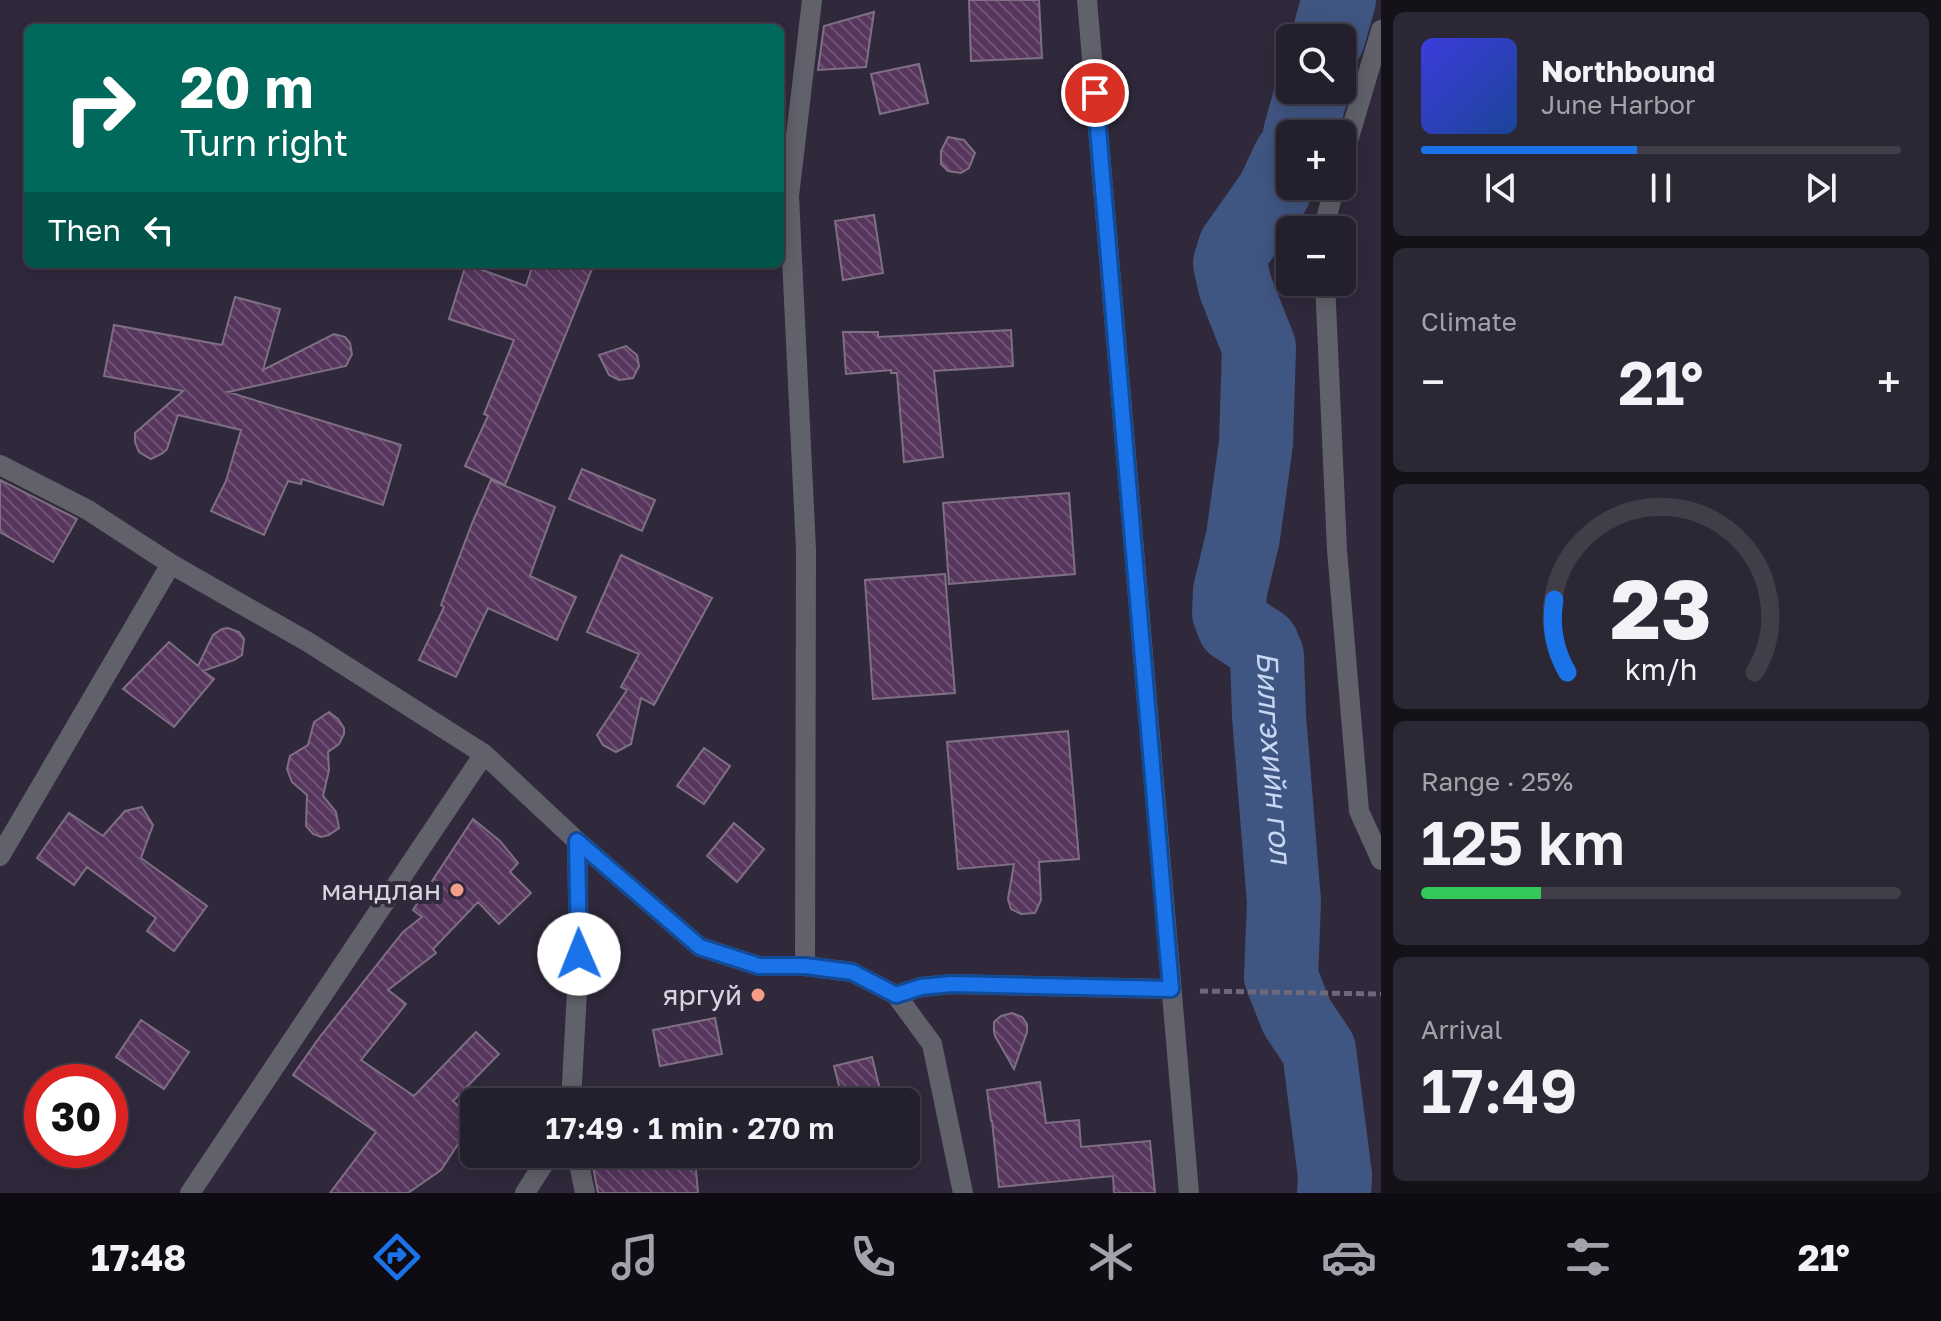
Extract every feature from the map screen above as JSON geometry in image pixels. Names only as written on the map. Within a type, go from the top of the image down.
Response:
[{"type":"street","points":[[805,966],[806,550],[789,196],[812,0]]},
{"type":"street","points":[[1087,0],[1179,990],[1189,1193]]},
{"type":"street","points":[[1354,120],[1381,30]]},
{"type":"street","points":[[1326,296],[1337,550],[1359,811],[1381,860]]},
{"type":"street","points":[[0,465],[88,510],[171,564],[308,642],[484,754],[577,841],[700,947],[759,966],[805,966],[852,972],[896,995],[932,1044],[963,1193]]},
{"type":"street","points":[[0,856],[171,564]]},
{"type":"street","points":[[190,1193],[484,754]]},
{"type":"street","points":[[572,1088],[579,954],[577,841]]},
{"type":"street","points":[[896,995],[921,987],[951,984],[1179,990]]},
{"type":"street","points":[[525,1193],[541,1168]]},
{"type":"street","points":[[580,1168],[585,1193]]},
{"type":"path","points":[[1179,990],[1381,994]]},
{"type":"building","points":[[969,0],[1039,0],[1042,58],[971,61]]},
{"type":"building","points":[[874,12],[866,67],[818,70],[824,26]]},
{"type":"building","points":[[919,64],[928,103],[880,114],[871,74]]},
{"type":"building","points":[[948,137],[964,140],[975,153],[969,168],[961,173],[948,171],[941,164],[941,151]]},
{"type":"building","points":[[874,215],[883,273],[843,280],[835,221]]},
{"type":"building","points":[[465,268],[477,268],[526,286],[532,268],[592,268],[505,485],[465,466],[488,416],[484,414],[514,340],[449,319]]},
{"type":"building","points":[[235,297],[280,309],[263,370],[334,334],[345,337],[350,343],[352,354],[346,366],[228,392],[401,445],[383,505],[302,479],[301,484],[288,481],[264,535],[211,511],[226,481],[241,430],[178,415],[163,453],[151,459],[139,452],[135,433],[183,391],[104,376],[114,325],[222,345]]},
{"type":"building","points":[[1011,330],[1013,366],[934,371],[943,457],[904,462],[897,373],[891,373],[891,370],[846,374],[843,332],[878,332],[878,337]]},
{"type":"building","points":[[626,346],[637,355],[639,366],[633,378],[619,380],[609,375],[599,355]]},
{"type":"building","points":[[582,469],[655,500],[642,531],[569,499]]},
{"type":"building","points":[[0,480],[77,519],[53,562],[0,532]]},
{"type":"building","points":[[491,480],[555,507],[530,576],[576,597],[557,640],[488,608],[456,677],[419,660],[444,607],[441,605]]},
{"type":"building","points":[[1069,493],[1075,574],[949,584],[943,503]]},
{"type":"building","points":[[621,555],[712,598],[654,705],[641,698],[631,744],[616,752],[603,745],[597,735],[627,690],[621,687],[639,654],[587,632]]},
{"type":"building","points":[[945,574],[955,693],[873,699],[865,580]]},
{"type":"building","points":[[228,628],[239,632],[244,639],[242,655],[203,671],[214,679],[174,727],[123,689],[169,642],[198,666],[213,635]]},
{"type":"building","points":[[329,712],[344,728],[339,744],[328,752],[329,770],[323,796],[336,812],[339,828],[321,837],[306,826],[307,795],[292,782],[287,769],[290,756],[308,745],[314,722]]},
{"type":"building","points":[[1068,731],[1079,859],[1039,862],[1041,900],[1035,913],[1021,914],[1011,909],[1008,899],[1014,864],[958,869],[947,742]]},
{"type":"building","points":[[704,748],[730,766],[704,804],[677,786]]},
{"type":"building","points":[[142,807],[153,825],[141,858],[207,906],[174,951],[147,931],[156,918],[87,867],[74,885],[37,858],[69,813],[103,836],[125,811]]},
{"type":"building","points":[[473,819],[500,841],[518,863],[510,872],[531,893],[499,924],[478,902],[433,949],[436,953],[388,990],[406,1004],[361,1060],[414,1096],[476,1032],[499,1054],[466,1088],[460,1088],[460,1094],[453,1101],[460,1107],[460,1141],[441,1170],[408,1193],[330,1193],[376,1132],[293,1075],[403,932],[422,917],[413,910]]},
{"type":"building","points":[[734,823],[764,849],[737,882],[707,856]]},
{"type":"building","points":[[1012,1013],[1022,1017],[1027,1024],[1014,1069],[994,1031],[994,1022]]},
{"type":"building","points":[[715,1018],[722,1054],[660,1066],[653,1030]]},
{"type":"building","points":[[141,1020],[189,1052],[164,1089],[116,1057]]},
{"type":"building","points":[[872,1057],[880,1088],[840,1088],[834,1066]]},
{"type":"building","points":[[1040,1082],[1046,1123],[1079,1120],[1081,1147],[1150,1141],[1155,1193],[1114,1193],[1113,1176],[999,1187],[987,1090]]},
{"type":"building","points":[[593,1168],[696,1168],[698,1193],[598,1193]]},
{"type":"waterway","name":"Билгэхийн гол","points":[[1332,24],[1339,0]]},
{"type":"waterway","name":"Билгэхийн гол","points":[[1304,120],[1308,104]]},
{"type":"waterway","name":"Билгэхийн гол","points":[[1276,187],[1235,247],[1230,263],[1235,286],[1259,347],[1256,443],[1243,537],[1230,591],[1229,613],[1234,626],[1262,644],[1267,656],[1284,902],[1281,977],[1297,1017],[1319,1050],[1335,1176],[1334,1193]]},
{"type":"place","name":"мандлан","points":[[457,890]]},
{"type":"place","name":"яргуй","points":[[758,995]]},
{"type":"route","points":[[579,954],[577,841],[700,947],[759,966],[805,966],[852,972],[896,995],[921,987],[951,984],[1171,989],[1095,93]]}]
